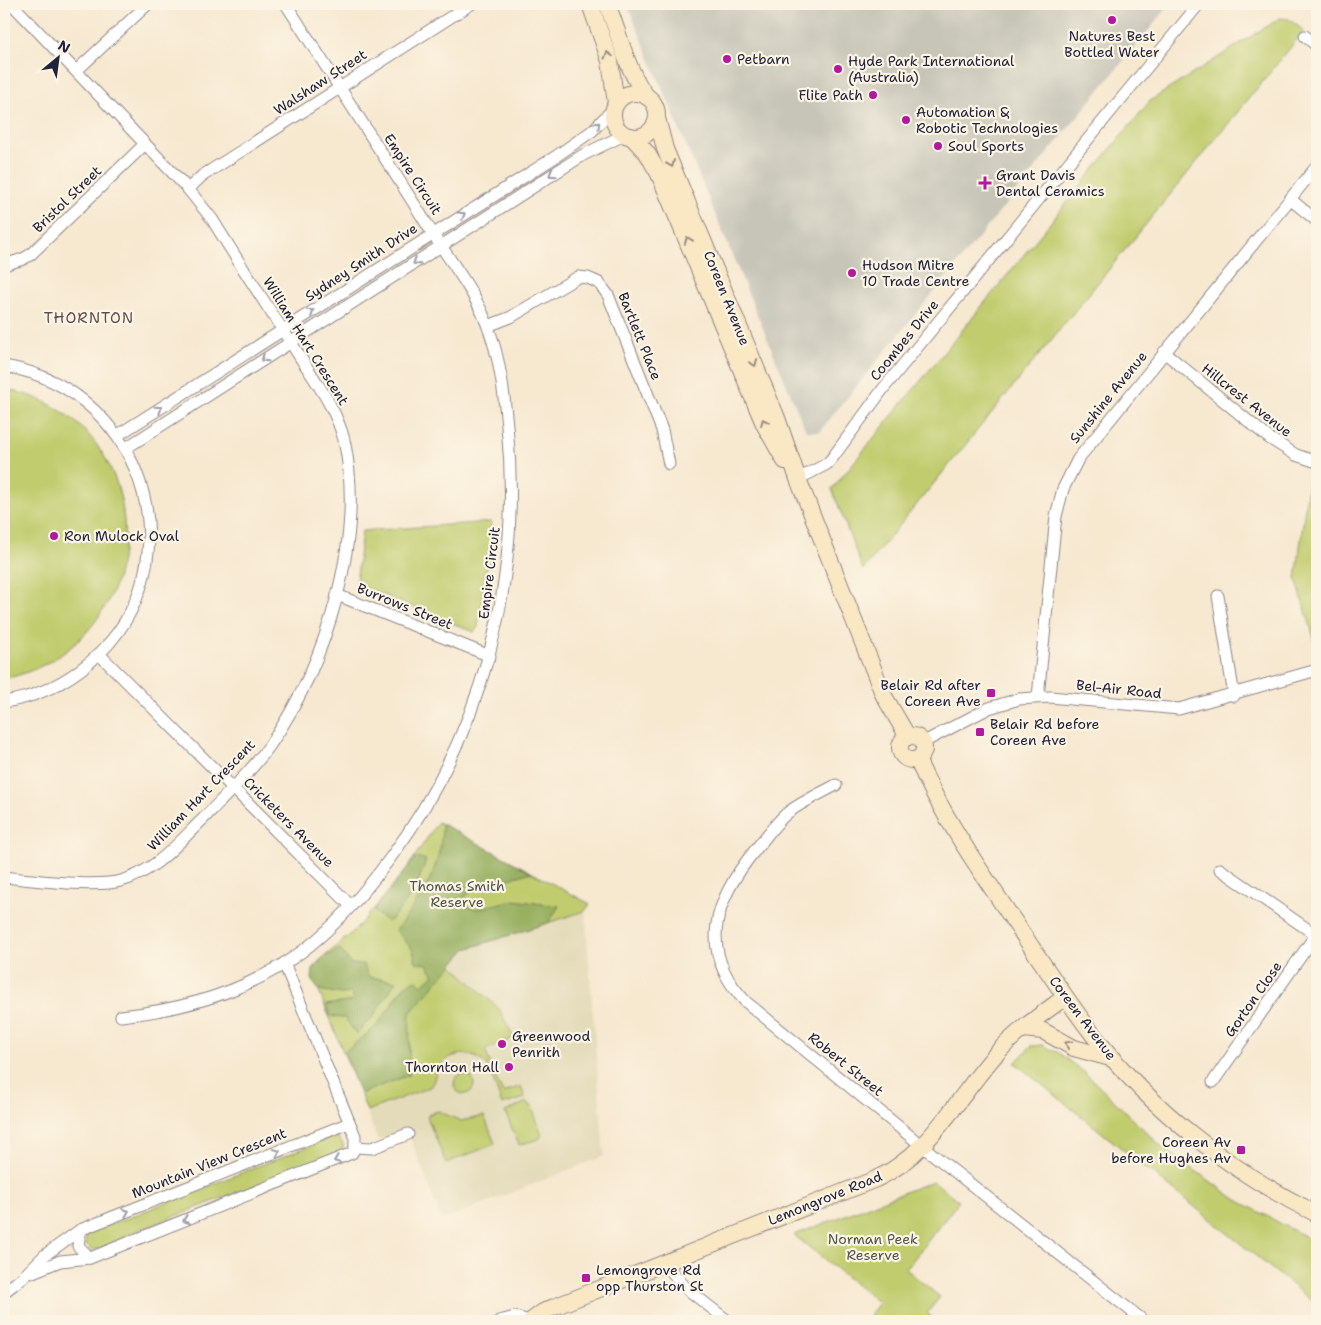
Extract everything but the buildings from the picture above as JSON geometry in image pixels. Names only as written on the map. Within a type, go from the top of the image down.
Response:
[{"type":"street","name":"William Hart Crescent","points":[[4,877],[98,883],[127,879],[162,859],[233,788],[269,747],[303,689],[321,646],[337,595],[346,542],[348,514],[347,461],[344,441],[330,405],[212,219],[188,189],[12,4]]},
{"type":"street","points":[[76,71],[148,4]]},
{"type":"street","name":"Empire Circuit","points":[[121,1016],[159,1012],[190,1005],[237,987],[284,963],[311,944],[351,906],[403,841],[429,801],[469,718],[490,656],[506,574],[511,492],[505,404],[488,326],[433,234],[286,4]]},
{"type":"street","name":"Walshaw Street","points":[[188,189],[202,176],[471,4]]},
{"type":"street","points":[[590,4],[610,61],[615,105],[614,120],[620,131],[628,135]]},
{"type":"street","points":[[126,448],[583,154],[628,135],[648,132],[657,118],[655,106],[638,86],[607,4]]},
{"type":"street","name":"Coombes Drive","points":[[798,478],[827,464],[833,457],[883,389],[1199,4]]},
{"type":"street","points":[[1305,36],[1317,46]]},
{"type":"street","points":[[615,105],[630,93],[648,97]]},
{"type":"street","name":"Sydney Smith Drive","points":[[118,435],[582,138],[615,105]]},
{"type":"street","name":"Coreen Avenue","points":[[657,118],[665,149],[777,418],[798,478],[884,696],[915,740]]},
{"type":"street","name":"Coreen Avenue","points":[[628,135],[654,163],[684,230],[764,424],[780,454],[798,478]]},
{"type":"street","name":"Bristol Street","points":[[4,265],[23,260],[30,255],[145,144]]},
{"type":"street","name":"Sunshine Avenue","points":[[1038,697],[1056,516],[1064,489],[1078,459],[1317,166]]},
{"type":"street","points":[[1290,199],[1317,222]]},
{"type":"street","name":"Bartlett Place","points":[[488,326],[511,318],[574,279],[588,278],[598,283],[608,296],[662,430],[669,464]]},
{"type":"street","name":"Hillcrest Avenue","points":[[1164,352],[1269,438],[1296,455],[1317,462]]},
{"type":"street","points":[[4,366],[36,374],[70,390],[92,407],[118,435],[140,480],[145,503],[148,543],[142,583],[130,610],[98,654],[72,676],[44,692],[4,702]]},
{"type":"street","name":"Burrows Street","points":[[337,595],[490,656]]},
{"type":"street","points":[[1218,596],[1234,696]]},
{"type":"street","name":"Cricketers Avenue","points":[[98,654],[351,906]]},
{"type":"street","name":"Bel-Air Road","points":[[915,740],[995,706],[1038,697],[1179,709],[1234,696],[1317,670]]},
{"type":"street","name":"Coreen Avenue","points":[[915,740],[902,741],[900,752],[905,758],[916,759],[930,787],[974,862],[1065,997],[1114,1059],[1140,1088],[1203,1143],[1263,1185],[1317,1214]]},
{"type":"street","name":"Robert Street","points":[[836,785],[787,814],[736,873],[725,895],[717,924],[720,960],[728,982],[746,1002],[921,1145],[1144,1321]]},
{"type":"street","points":[[1220,869],[1317,934]]},
{"type":"street","name":"Gorton Close","points":[[1213,1082],[1317,934]]},
{"type":"street","points":[[284,963],[350,1123],[355,1136],[356,1147]]},
{"type":"street","name":"Lemongrove Road","points":[[499,1321],[515,1317],[530,1321],[543,1312],[885,1175],[895,1169],[921,1145],[996,1054],[1023,1029],[1065,997]]},
{"type":"street","points":[[1023,1029],[1043,1031],[1074,1048],[1114,1059]]},
{"type":"street","name":"Mountain View Crescent","points":[[4,1292],[22,1278],[44,1255],[80,1230],[350,1123]]},
{"type":"street","name":"Mountain View Crescent","points":[[22,1278],[49,1264],[90,1258],[345,1157],[356,1147],[372,1148],[408,1134]]},
{"type":"street","points":[[80,1230],[78,1246],[90,1258]]},
{"type":"street","points":[[664,1263],[687,1289],[728,1321]]},
{"type":"shaded area","points":[[627,4],[1170,4],[819,432],[806,431]]},
{"type":"shaded area","name":"Greenwood Penrith","points":[[585,911],[604,1156],[442,1220],[407,1130],[378,1141],[360,1094],[409,1075],[410,1013],[466,949]]},
{"type":"green space","points":[[1280,18],[1289,19],[1304,31],[863,570],[832,489],[1150,101]]},
{"type":"green space","name":"Ron Mulock Oval","points":[[4,389],[57,408],[94,441],[117,484],[124,531],[117,579],[94,623],[57,657],[4,679]]},
{"type":"green space","points":[[1309,476],[1317,478],[1317,647],[1296,579]]},
{"type":"green space","points":[[491,522],[493,529],[490,530],[490,537],[492,538],[489,567],[486,569],[478,627],[474,632],[356,584],[362,531]]},
{"type":"green space","name":"Thomas Smith Reserve","points":[[438,822],[590,904],[585,911],[466,949],[452,965],[499,1009],[514,1038],[485,1050],[493,1070],[490,1071],[486,1065],[474,1056],[459,1055],[452,1057],[440,1066],[430,1087],[367,1111],[313,977],[318,962],[355,930],[376,906],[407,868]]},
{"type":"green space","points":[[442,824],[531,872],[478,889],[465,896],[465,906],[477,909],[513,900],[559,906],[548,923],[466,949],[410,1013],[409,1075],[360,1094],[344,1052],[377,1026],[405,985],[417,980],[422,985],[434,975],[427,964],[416,962],[413,950],[396,930],[429,881],[438,855]]},
{"type":"green space","points":[[416,857],[426,860],[420,878],[407,901],[388,922],[373,911]]},
{"type":"green space","points":[[340,949],[351,964],[363,964],[369,977],[396,981],[373,1017],[356,1034],[345,1018],[330,1016],[326,1005],[354,1001],[352,993],[341,994],[319,990],[312,981],[313,967],[326,956]]},
{"type":"green space","points":[[1042,1045],[1059,1053],[1085,1073],[1163,1148],[1237,1200],[1317,1243],[1317,1305],[1015,1063],[1031,1046]]},
{"type":"green space","points":[[464,1074],[471,1077],[474,1084],[471,1091],[464,1094],[457,1091],[454,1084],[457,1077]]},
{"type":"green space","points":[[495,1076],[503,1093],[521,1086],[525,1098],[502,1105],[492,1077]]},
{"type":"green space","points":[[527,1102],[529,1106],[531,1105],[542,1135],[539,1139],[519,1145],[505,1112]]},
{"type":"green space","points":[[438,1111],[461,1121],[484,1116],[495,1144],[446,1163],[427,1117],[429,1114]]},
{"type":"green space","points":[[332,1137],[338,1137],[344,1145],[341,1152],[132,1233],[100,1249],[91,1250],[85,1244],[86,1236],[92,1232]]},
{"type":"green space","name":"Norman Peek Reserve","points":[[933,1181],[959,1201],[906,1269],[940,1297],[927,1313],[937,1321],[865,1321],[879,1303],[794,1235]]},
{"type":"waterway","points":[[1237,7],[1240,4]]},
{"type":"place","name":"Natures Best Bottled Water","points":[[1112,20]]},
{"type":"place","name":"Petbarn","points":[[727,59]]},
{"type":"place","name":"Hyde Park International (Australia)","points":[[838,69]]},
{"type":"place","name":"Flite Path","points":[[873,95]]},
{"type":"place","name":"Automation & Robotic Technologies","points":[[906,120]]},
{"type":"place","name":"Soul Sports","points":[[938,146]]},
{"type":"place","name":"Grant Davis Dental Ceramics","points":[[985,183]]},
{"type":"place","name":"Hudson Mitre 10 Trade Centre","points":[[852,273]]},
{"type":"place","name":"Ron Mulock Oval","points":[[54,536]]},
{"type":"place","name":"Belair Rd after Coreen Ave","points":[[991,693]]},
{"type":"place","name":"Belair Rd before Coreen Ave","points":[[980,732]]},
{"type":"place","name":"Greenwood Penrith","points":[[502,1044]]},
{"type":"place","name":"Thornton Hall","points":[[509,1067]]},
{"type":"place","name":"Coreen Av before Hughes Av","points":[[1241,1150]]},
{"type":"place","name":"Lemongrove Rd opp Thurston St","points":[[586,1278]]},
{"type":"district","name":"THORNTON","points":[[89,318]]}]
